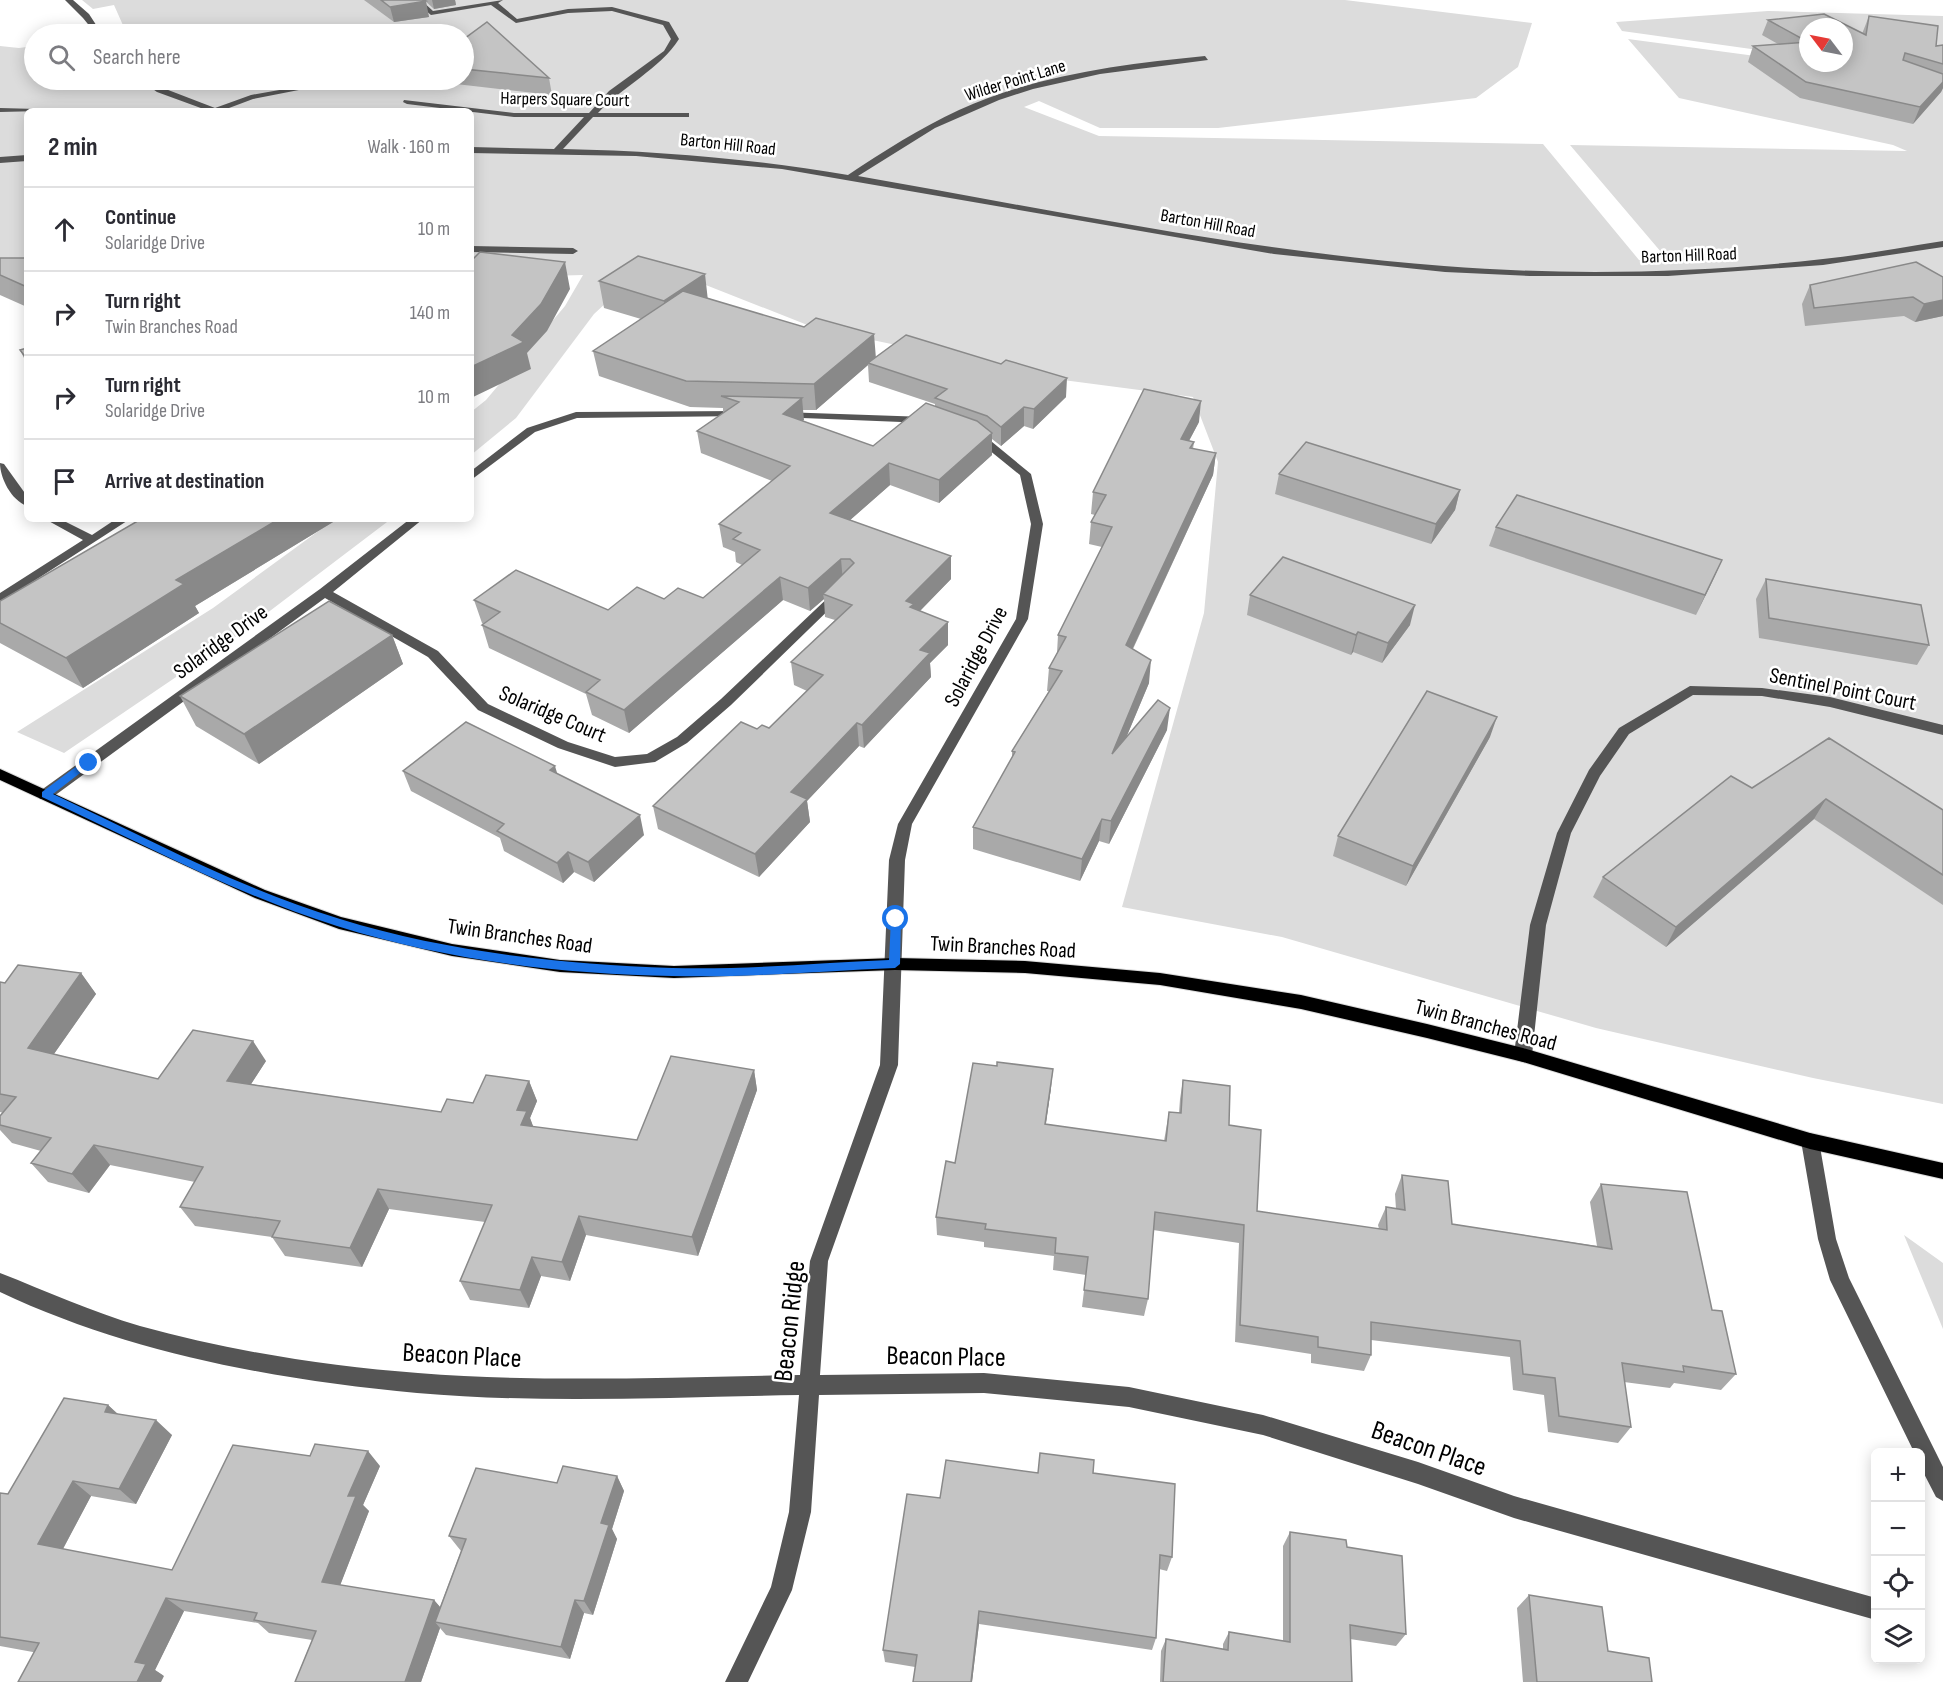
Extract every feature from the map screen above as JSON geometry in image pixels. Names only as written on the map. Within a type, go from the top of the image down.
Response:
[{"type":"main road","name":"Twin Branches Road","points":[[0,774],[260,894],[339,923],[452,950],[560,966],[674,972],[895,964],[1025,967],[1160,979],[1301,1002],[1523,1055],[1810,1141],[1943,1171]]},
{"type":"street","points":[[69,0],[92,24]]},
{"type":"street","points":[[417,0],[431,13],[503,0]]},
{"type":"street","points":[[492,2],[516,21],[568,11],[612,9],[666,24],[675,39],[667,52],[629,78],[557,151]]},
{"type":"street","name":"Wilder Point Lane","points":[[850,177],[932,126],[1001,97],[1082,75],[1138,65],[1205,58]]},
{"type":"street","points":[[163,90],[207,108]]},
{"type":"street","points":[[223,108],[251,97],[290,90]]},
{"type":"street","name":"Harpers Square Court","points":[[407,102],[456,108]]},
{"type":"street","points":[[0,110],[24,111]]},
{"type":"street","name":"Harpers Square Court","points":[[474,110],[514,115],[686,115]]},
{"type":"street","name":"Barton Hill Road","points":[[474,150],[710,157],[850,177],[1274,251],[1445,269],[1530,273],[1668,273],[1823,262],[1943,244]]},
{"type":"street","points":[[0,160],[24,158]]},
{"type":"street","points":[[474,249],[573,252]]},
{"type":"street","points":[[474,475],[531,430],[576,416],[683,412],[921,418],[941,425]]},
{"type":"street","name":"Solaridge Drive","points":[[895,964],[897,860],[905,824],[1022,619],[1037,524],[1025,474],[982,439],[962,432]]},
{"type":"street","points":[[0,466],[24,499]]},
{"type":"street","points":[[57,522],[92,539]]},
{"type":"street","points":[[0,599],[119,522]]},
{"type":"street","name":"Solaridge Drive","points":[[45,795],[324,592],[413,522]]},
{"type":"street","name":"Solaridge Court","points":[[324,592],[433,654],[483,707],[562,745],[615,762],[650,759],[682,740],[726,702],[783,645],[848,587]]},
{"type":"street","name":"Sentinel Point Court","points":[[1523,1055],[1538,925],[1564,833],[1594,774],[1624,731],[1690,690],[1762,692],[1830,702],[1943,730]]},
{"type":"street","name":"Beacon Ridge","points":[[736,1682],[781,1590],[797,1523],[819,1261],[889,1065],[895,964]]},
{"type":"street","points":[[1810,1141],[1827,1239],[1840,1281],[1943,1490]]},
{"type":"street","name":"Beacon Place","points":[[0,1282],[32,1297],[140,1335],[274,1365],[418,1383],[555,1388],[809,1383],[984,1383],[1129,1397],[1252,1422],[1418,1473],[1514,1507],[1871,1608]]},
{"type":"shaded area","points":[[82,0],[1345,0],[1532,23],[1518,67],[1476,98],[1218,128],[1100,128],[1039,101],[1024,107],[1099,136],[1543,144],[1639,260],[1667,259],[1570,145],[1907,151],[1893,145],[1679,98],[1628,39],[1799,62],[1799,72],[1853,72],[1853,18],[1799,18],[1799,56],[1622,31],[1616,22],[1768,11],[1943,16],[1943,1104],[1813,1078],[1596,1028],[1282,937],[1122,907],[1204,613],[1218,462],[1193,397],[1063,380],[815,328],[683,276],[633,278],[594,314],[516,418],[474,453],[474,410],[486,400],[565,306],[583,275],[474,278],[474,108],[24,108],[24,279],[0,278],[0,46],[24,47],[24,90],[474,90],[474,24],[122,24],[114,5],[93,9]]},
{"type":"shaded area","points":[[331,522],[387,522],[241,633],[64,753],[17,732],[213,608]]},
{"type":"shaded area","points":[[1904,1235],[1943,1263],[1943,1329]]},
{"type":"building","points":[[381,0],[424,0],[426,1],[390,7]]},
{"type":"building","points":[[1824,14],[1832,18],[1799,18],[1799,37],[1768,20]]},
{"type":"building","points":[[1869,16],[1938,26],[1936,46],[1943,45],[1943,64],[1905,53],[1903,60],[1943,74],[1943,82],[1920,107],[1806,82],[1753,46],[1799,43],[1799,72],[1853,72],[1853,28],[1866,35]]},
{"type":"building","points":[[487,22],[549,78],[474,70],[474,32]]},
{"type":"building","points":[[480,252],[565,262],[541,304],[512,335],[524,342],[474,366],[474,258]]},
{"type":"building","points":[[638,256],[705,274],[664,301],[599,281]]},
{"type":"building","points":[[0,258],[24,258],[24,286],[0,275]]},
{"type":"building","points":[[1916,262],[1943,277],[1943,300],[1924,304],[1913,297],[1814,308],[1810,285]]},
{"type":"building","points":[[683,291],[804,327],[816,318],[874,334],[814,384],[686,381],[593,351]]},
{"type":"building","points":[[906,335],[1001,364],[1006,360],[1067,378],[1034,409],[1024,407],[1001,427],[987,416],[935,398],[947,389],[868,363]]},
{"type":"building","points":[[1144,389],[1201,401],[1181,439],[1194,442],[1190,448],[1216,453],[1126,645],[1151,660],[1112,754],[1158,700],[1170,708],[1111,821],[1102,819],[1082,859],[973,827],[1015,752],[1012,751],[1062,671],[1049,668],[1066,637],[1058,635],[1112,527],[1091,522],[1106,495],[1093,492]]},
{"type":"building","points":[[721,396],[802,398],[783,414],[873,446],[926,403],[977,421],[992,433],[939,480],[889,463],[830,513],[951,556],[906,601],[914,604],[910,607],[948,622],[920,650],[930,653],[862,725],[857,723],[791,792],[807,799],[755,854],[653,806],[741,722],[757,729],[762,725],[769,728],[823,675],[791,662],[852,605],[823,594],[854,563],[850,559],[841,559],[808,588],[780,577],[624,710],[586,692],[600,680],[482,625],[500,612],[474,600],[516,570],[608,610],[637,587],[664,599],[678,588],[703,598],[760,550],[733,539],[741,533],[719,524],[790,466],[697,431],[739,402]]},
{"type":"building","points":[[1306,442],[1460,490],[1436,524],[1279,474]]},
{"type":"building","points":[[1517,495],[1722,560],[1705,595],[1496,527]]},
{"type":"building","points":[[136,522],[274,522],[176,580],[184,584],[66,658],[0,623],[0,601]]},
{"type":"building","points":[[1283,557],[1415,605],[1388,643],[1358,632],[1356,635],[1250,595]]},
{"type":"building","points":[[1766,579],[1921,605],[1929,645],[1769,618]]},
{"type":"building","points":[[329,601],[392,635],[244,734],[180,696]]},
{"type":"building","points":[[1427,691],[1497,717],[1413,866],[1338,836]]},
{"type":"building","points":[[466,722],[555,766],[550,770],[640,815],[588,862],[568,852],[557,863],[497,831],[504,824],[403,771]]},
{"type":"building","points":[[1829,738],[1943,810],[1943,875],[1826,799],[1676,927],[1603,877],[1731,776],[1752,788]]},
{"type":"building","points":[[18,965],[81,973],[28,1048],[158,1079],[193,1030],[253,1041],[227,1081],[441,1112],[447,1099],[473,1103],[486,1075],[529,1081],[517,1110],[527,1111],[521,1125],[637,1140],[671,1056],[754,1070],[692,1237],[579,1216],[562,1262],[532,1257],[520,1290],[460,1281],[492,1205],[378,1189],[350,1248],[272,1237],[280,1221],[180,1207],[203,1167],[94,1145],[72,1174],[31,1163],[51,1138],[0,1125],[0,1116],[16,1097],[0,1094],[0,982],[5,983]]},
{"type":"building","points":[[997,1062],[1053,1069],[1045,1124],[1166,1141],[1169,1112],[1181,1113],[1183,1080],[1230,1086],[1229,1125],[1261,1130],[1257,1211],[1387,1230],[1386,1207],[1405,1210],[1402,1175],[1448,1181],[1452,1224],[1612,1249],[1601,1184],[1687,1192],[1712,1310],[1722,1311],[1736,1374],[1683,1366],[1684,1372],[1622,1363],[1631,1427],[1559,1416],[1555,1378],[1523,1374],[1520,1341],[1371,1322],[1371,1355],[1318,1347],[1318,1337],[1240,1325],[1244,1225],[1155,1212],[1148,1299],[1084,1290],[1088,1257],[1055,1253],[1056,1238],[985,1229],[986,1224],[936,1217],[946,1161],[955,1163],[973,1063],[997,1066]]},
{"type":"building","points":[[64,1398],[108,1405],[105,1412],[156,1420],[119,1489],[73,1481],[38,1544],[172,1570],[233,1445],[310,1456],[315,1444],[368,1451],[348,1496],[356,1496],[322,1582],[434,1600],[405,1682],[295,1682],[316,1631],[254,1620],[257,1613],[166,1598],[135,1662],[146,1664],[137,1682],[18,1682],[39,1643],[0,1637],[0,1493],[8,1494]]},
{"type":"building","points":[[1040,1453],[1094,1460],[1093,1473],[1175,1484],[1172,1557],[1160,1555],[1156,1638],[979,1611],[971,1682],[913,1682],[917,1655],[883,1650],[907,1494],[940,1498],[946,1460],[1038,1473]]},
{"type":"building","points":[[563,1466],[617,1476],[601,1523],[609,1525],[584,1601],[575,1600],[561,1647],[435,1622],[466,1539],[449,1536],[476,1468],[557,1483]]},
{"type":"building","points":[[1290,1532],[1346,1540],[1347,1547],[1402,1556],[1406,1634],[1350,1625],[1352,1682],[1163,1682],[1166,1639],[1228,1650],[1229,1632],[1290,1642]]},
{"type":"building","points":[[1529,1595],[1602,1607],[1608,1651],[1649,1658],[1652,1682],[1537,1682]]},
{"type":"route","points":[[89,763],[45,795],[260,894],[339,923],[452,950],[560,966],[674,972],[895,964],[896,919]]}]
